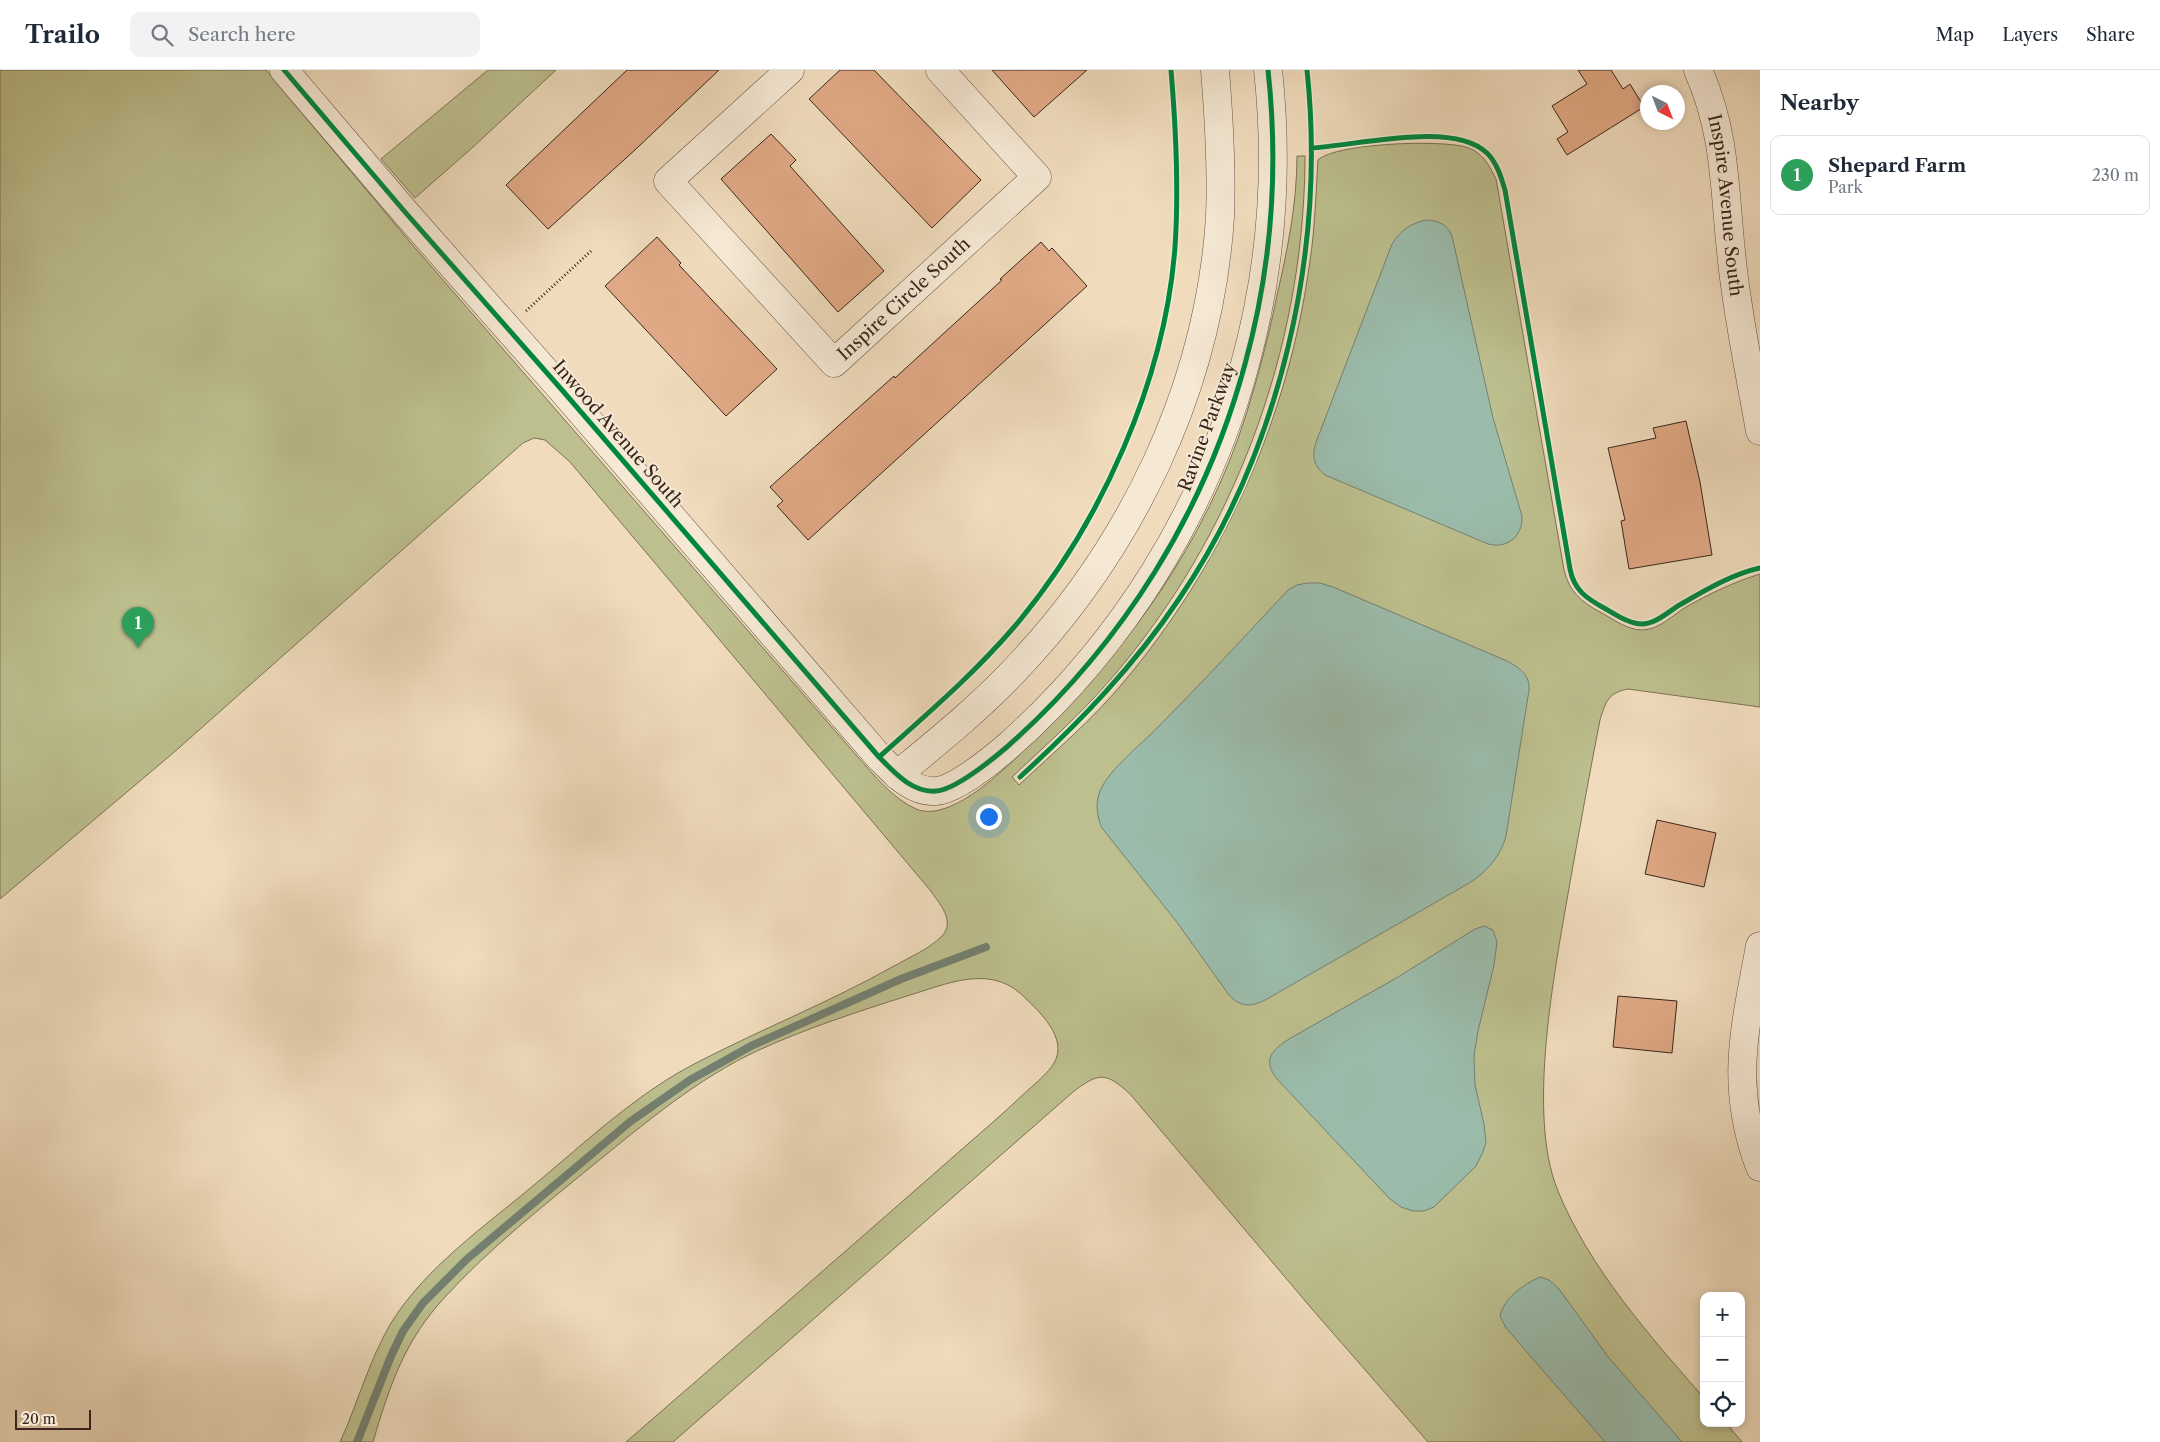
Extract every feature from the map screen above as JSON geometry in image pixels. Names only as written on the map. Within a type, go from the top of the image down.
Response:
[{"type":"street","name":"Inwood Avenue South","points":[[284,70],[757,614],[861,737],[897,775],[921,789],[937,791],[945,789]]},
{"type":"street","name":"Inspire Circle South","points":[[790,70],[668,181],[834,363],[1037,177],[940,70]]},
{"type":"street","name":"Ravine Parkway","points":[[897,775],[976,709],[1025,660],[1053,626],[1103,558],[1134,509],[1173,428],[1192,374],[1216,255],[1220,195],[1220,142],[1214,70]]},
{"type":"street","name":"Ravine Parkway","points":[[945,789],[990,761],[1020,736],[1070,685],[1106,643],[1138,600],[1165,556],[1206,476],[1221,439],[1240,382],[1263,282],[1269,242],[1274,174],[1268,70]]},
{"type":"street","name":"Inspire Avenue South","points":[[1698,70],[1714,111],[1722,146],[1732,262],[1752,341],[1760,431]]},
{"type":"street","points":[[1760,946],[1745,1029],[1741,1071],[1746,1116],[1760,1167]]},
{"type":"path","points":[[507,328],[591,251]]},
{"type":"green space","points":[[0,70],[266,70],[410,242],[870,771],[899,799],[916,809],[930,811],[946,808],[963,800],[995,777],[1068,706],[1132,632],[1186,550],[1209,506],[1229,461],[1259,372],[1287,246],[1297,174],[1297,156],[1305,156],[1305,162],[1301,232],[1291,302],[1275,370],[1253,437],[1226,502],[1193,564],[1155,623],[1088,705],[1012,777],[1019,785],[1098,711],[1158,638],[1191,590],[1220,539],[1246,486],[1268,432],[1286,376],[1300,319],[1312,249],[1318,160],[1329,154],[1346,150],[1391,144],[1438,144],[1469,148],[1486,161],[1496,179],[1564,570],[1573,590],[1582,600],[1615,621],[1636,630],[1642,630],[1654,628],[1666,622],[1686,607],[1713,593],[1760,574],[1760,707],[1628,689],[1612,696],[1604,708],[1592,762],[1557,959],[1546,1041],[1544,1083],[1544,1123],[1549,1159],[1558,1191],[1571,1220],[1622,1300],[1700,1393],[1700,1427],[1729,1427],[1742,1442],[1428,1442],[1312,1309],[1130,1094],[1115,1082],[1102,1077],[1082,1085],[1073,1092],[673,1442],[626,1442],[997,1119],[1052,1067],[1058,1054],[1058,1044],[1055,1034],[1043,1016],[1021,994],[1008,985],[994,980],[980,979],[966,980],[936,987],[851,1014],[795,1035],[736,1061],[672,1103],[535,1212],[463,1278],[432,1313],[409,1347],[392,1383],[373,1442],[340,1442],[376,1352],[391,1323],[421,1284],[476,1232],[614,1118],[655,1087],[700,1061],[847,991],[919,953],[942,936],[946,930],[947,918],[945,912],[930,890],[570,462],[545,440],[534,438],[523,443],[172,754],[0,899]]},
{"type":"green space","points":[[488,70],[556,70],[415,198],[381,159]]},
{"type":"shaded area","points":[[1426,220],[1442,224],[1452,236],[1493,418],[1522,516],[1522,523],[1517,535],[1508,543],[1502,545],[1488,544],[1325,475],[1317,467],[1314,458],[1316,442],[1392,244],[1406,228]]},
{"type":"shaded area","points":[[1320,583],[1333,587],[1507,661],[1523,672],[1528,680],[1529,690],[1506,836],[1497,857],[1488,868],[1471,882],[1267,999],[1256,1004],[1247,1005],[1238,1002],[1229,995],[1176,921],[1102,828],[1097,805],[1100,791],[1118,765],[1192,693],[1288,590],[1297,585]]},
{"type":"shaded area","points":[[1484,926],[1493,930],[1497,942],[1494,965],[1474,1055],[1475,1085],[1486,1142],[1476,1166],[1434,1207],[1424,1211],[1413,1211],[1401,1207],[1390,1199],[1277,1079],[1270,1066],[1271,1056],[1278,1047],[1289,1039],[1398,977],[1475,929]]},
{"type":"shaded area","points":[[1540,1277],[1549,1280],[1559,1289],[1609,1358],[1682,1442],[1605,1442],[1506,1328],[1500,1316],[1506,1303],[1521,1288]]},
{"type":"building","points":[[627,70],[719,70],[548,229],[506,185]]},
{"type":"building","points":[[840,70],[874,70],[981,180],[932,228],[809,99]]},
{"type":"building","points":[[992,70],[1087,70],[1034,117]]},
{"type":"building","points":[[1578,70],[1611,70],[1623,89],[1630,84],[1640,100],[1640,109],[1567,155],[1557,139],[1568,132],[1552,106],[1587,84]]},
{"type":"building","points":[[771,134],[796,160],[790,166],[884,271],[838,312],[721,179]]},
{"type":"building","points":[[657,237],[681,263],[679,265],[777,369],[726,416],[605,286]]},
{"type":"building","points":[[1041,242],[1049,251],[1052,248],[1087,286],[808,540],[777,506],[783,501],[770,487],[894,376],[895,378]]},
{"type":"building","points":[[1686,421],[1700,482],[1712,555],[1629,569],[1621,521],[1625,520],[1608,448],[1656,438],[1653,428]]},
{"type":"building","points":[[1657,820],[1716,833],[1704,887],[1645,874]]},
{"type":"building","points":[[1618,996],[1677,1001],[1672,1053],[1613,1047]]},
{"type":"waterway","points":[[357,1442],[391,1356],[403,1331],[423,1303],[467,1259],[631,1121],[690,1080],[751,1046],[901,979],[986,947]]},
{"type":"cycle path","points":[[284,70],[879,757],[897,775],[911,785],[927,791],[944,789],[963,780],[984,766],[1050,706],[1088,664],[1123,619],[1155,572],[1183,523],[1207,472],[1228,419],[1245,364],[1262,291],[1271,218],[1273,181],[1273,144],[1268,70]]},
{"type":"cycle path","points":[[879,757],[966,678],[1015,626],[1046,586],[1075,542],[1101,496],[1124,448],[1143,398],[1158,348],[1169,297],[1175,247],[1177,203],[1176,136],[1171,70]]},
{"type":"cycle path","points":[[1020,777],[1105,693],[1162,624],[1215,541],[1245,478],[1269,413],[1288,346],[1302,277],[1309,208],[1311,138],[1307,70]]},
{"type":"cycle path","points":[[1311,148],[1403,137],[1428,136],[1451,138],[1471,143],[1487,153],[1493,161],[1505,190],[1570,569],[1574,583],[1582,593],[1622,618],[1642,624],[1653,622],[1720,582],[1760,568]]},
{"type":"place","name":"Shepard Farm","points":[[138,648]]}]
